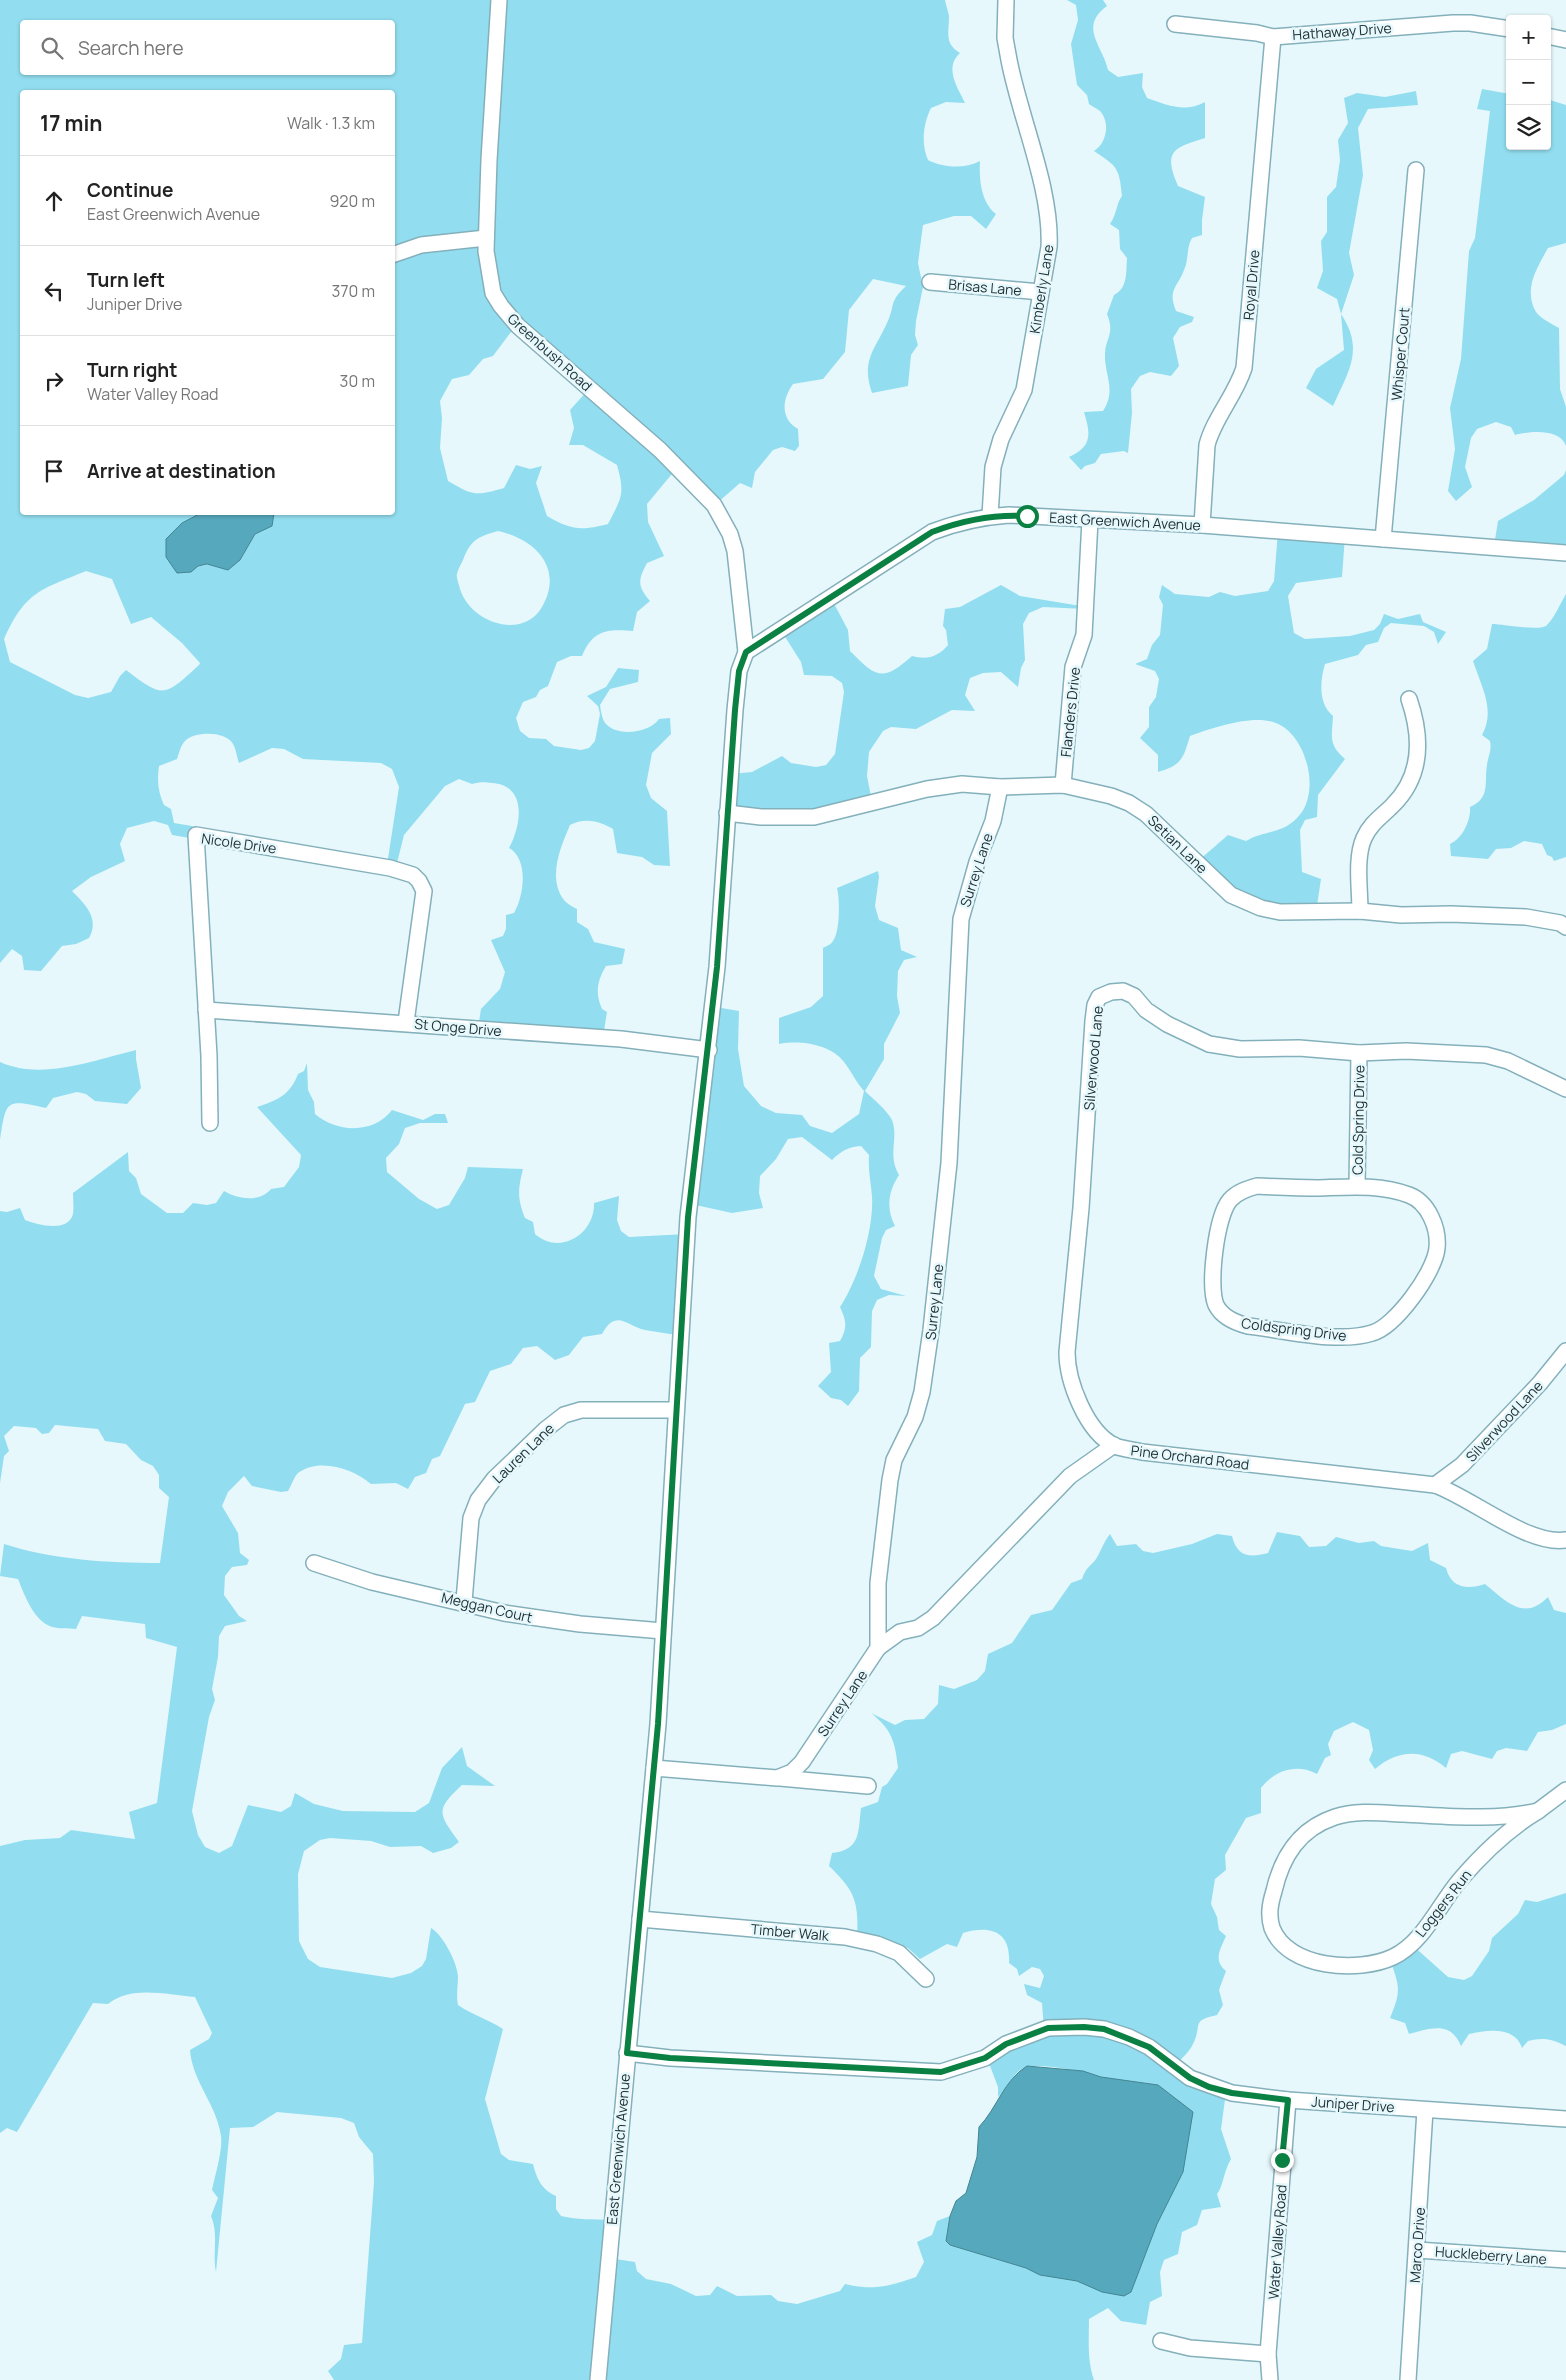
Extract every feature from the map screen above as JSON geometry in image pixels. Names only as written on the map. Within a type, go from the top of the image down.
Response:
[{"type":"street","name":"Greenbush Road","points":[[499,0],[486,238],[489,278],[493,293],[500,306],[518,326],[694,482],[724,520],[734,551],[746,652]]},
{"type":"street","name":"Kimberly Lane","points":[[990,516],[993,467],[1001,439],[1024,390],[1049,246],[1050,230],[1044,194],[1010,66],[1005,38],[1006,0]]},
{"type":"street","name":"Hathaway Drive","points":[[1175,24],[1257,32],[1273,37],[1454,23],[1470,23],[1506,28]]},
{"type":"street","name":"Royal Drive","points":[[1202,525],[1209,440],[1234,393],[1244,368],[1273,37]]},
{"type":"street","points":[[1551,37],[1566,40]]},
{"type":"street","name":"Whisper Court","points":[[1383,539],[1416,170]]},
{"type":"street","points":[[395,254],[422,245],[486,238]]},
{"type":"street","name":"Brisas Lane","points":[[930,282],[1040,292]]},
{"type":"street","name":"East Greenwich Avenue","points":[[598,2380],[654,1768],[688,1217],[709,1050],[739,671],[746,652],[932,532],[960,521],[990,516],[1009,515],[1202,525],[1566,553]]},
{"type":"street","name":"Flanders Drive","points":[[1063,785],[1073,667],[1084,628],[1090,520]]},
{"type":"street","points":[[1360,911],[1363,840],[1369,828],[1402,794],[1416,765],[1419,746],[1417,722],[1409,699]]},
{"type":"street","name":"Setian Lane","points":[[727,813],[761,817],[814,817],[927,789],[962,784],[1000,787],[1063,785],[1111,796],[1130,803],[1146,814],[1218,884],[1246,903],[1280,912],[1360,911],[1401,915],[1451,914],[1526,917],[1566,927]]},
{"type":"street","name":"Surrey Lane","points":[[776,1778],[792,1772],[802,1762],[878,1648],[878,1583],[890,1480],[894,1460],[915,1417],[922,1392],[931,1330],[948,1162],[961,918],[976,862],[993,821],[1000,787]]},
{"type":"street","name":"Nicole Drive","points":[[210,1123],[196,835],[390,868],[413,875],[419,881],[424,891],[423,910],[406,1022]]},
{"type":"street","name":"Silverwood Lane","points":[[1114,1445],[1100,1433],[1083,1411],[1072,1388],[1067,1370],[1086,1152],[1093,1021],[1095,1005],[1099,997],[1111,992],[1123,991],[1134,996],[1146,1010],[1167,1024],[1209,1044],[1240,1049],[1299,1048],[1359,1053],[1453,1052],[1486,1055],[1508,1061],[1566,1089]]},
{"type":"street","name":"St Onge Drive","points":[[206,1010],[406,1022],[621,1039],[709,1050]]},
{"type":"street","name":"Cold Spring Drive","points":[[1357,1186],[1359,1053]]},
{"type":"street","name":"Coldspring Drive","points":[[1257,1186],[1357,1186],[1397,1191],[1410,1195],[1420,1201],[1432,1218],[1437,1248],[1432,1264],[1393,1322],[1375,1333],[1347,1337],[1248,1326],[1236,1323],[1224,1314],[1217,1306],[1212,1291],[1220,1222],[1230,1200],[1240,1191],[1257,1186]]},
{"type":"street","name":"Silverwood Lane","points":[[1435,1485],[1462,1465],[1540,1383],[1566,1351]]},
{"type":"street","name":"Lauren Lane","points":[[464,1602],[471,1518],[478,1500],[494,1479],[546,1429],[564,1415],[581,1410],[675,1410]]},
{"type":"street","name":"Pine Orchard Road","points":[[878,1648],[900,1632],[918,1628],[932,1618],[1070,1476],[1114,1445],[1166,1455],[1435,1485],[1455,1492],[1484,1510],[1542,1539],[1554,1542],[1566,1540]]},
{"type":"street","name":"Meggan Court","points":[[314,1563],[372,1582],[541,1620],[663,1631]]},
{"type":"street","points":[[654,1768],[868,1786]]},
{"type":"street","name":"Loggers Run","points":[[1538,1810],[1522,1814],[1467,1818],[1367,1812],[1329,1820],[1314,1826],[1299,1838],[1286,1854],[1278,1872],[1269,1910],[1272,1927],[1278,1940],[1293,1953],[1316,1962],[1350,1966],[1372,1964],[1394,1957],[1421,1934],[1459,1882],[1501,1837],[1566,1790]]},
{"type":"street","name":"Timber Walk","points":[[640,1919],[845,1937],[877,1944],[899,1953],[926,1979]]},
{"type":"street","name":"Juniper Drive","points":[[627,2053],[670,2058],[941,2072],[985,2058],[1006,2044],[1048,2028],[1084,2027],[1104,2029],[1149,2047],[1190,2078],[1209,2087],[1232,2093],[1288,2100],[1566,2118]]},
{"type":"street","name":"Water Valley Road","points":[[1268,2354],[1288,2100]]},
{"type":"street","name":"Marco Drive","points":[[1408,2380],[1425,2110]]},
{"type":"street","name":"Huckleberry Lane","points":[[1417,2250],[1566,2260]]},
{"type":"street","points":[[1161,2340],[1190,2348],[1268,2354],[1270,2380]]},
{"type":"shaded area","points":[[0,0],[945,0],[949,16],[949,41],[960,53],[955,59],[952,71],[965,103],[946,102],[931,108],[926,121],[924,147],[928,160],[940,165],[961,166],[980,161],[980,176],[984,197],[996,214],[986,229],[971,216],[954,216],[923,225],[918,263],[923,287],[915,335],[918,345],[911,355],[908,386],[872,393],[868,364],[890,317],[894,300],[906,286],[873,279],[849,310],[845,352],[823,379],[793,384],[789,390],[785,408],[788,420],[798,429],[799,446],[795,451],[782,447],[773,450],[755,472],[752,488],[740,483],[716,504],[676,469],[647,504],[648,522],[664,556],[647,563],[642,574],[641,587],[650,601],[637,612],[633,631],[616,630],[602,633],[591,641],[582,656],[571,656],[557,662],[548,686],[540,690],[536,697],[523,702],[516,718],[520,731],[529,738],[546,739],[554,746],[581,750],[589,748],[595,741],[600,714],[598,706],[587,696],[606,687],[618,668],[639,670],[638,682],[610,689],[600,705],[606,724],[618,731],[633,732],[648,728],[659,719],[670,718],[671,734],[652,753],[646,785],[651,798],[667,811],[670,866],[654,865],[642,857],[617,853],[613,829],[597,822],[586,821],[570,825],[557,862],[556,882],[559,891],[565,901],[577,909],[577,922],[588,929],[594,942],[625,949],[622,964],[606,966],[599,982],[600,1003],[602,1009],[607,1012],[603,1037],[478,1028],[481,1009],[500,989],[505,972],[491,940],[503,936],[506,929],[506,915],[514,913],[522,888],[523,878],[520,860],[509,848],[519,817],[516,798],[511,791],[503,785],[486,782],[472,784],[459,779],[445,786],[404,835],[396,867],[387,865],[399,787],[392,769],[381,763],[303,759],[284,749],[272,748],[239,763],[233,744],[224,737],[217,735],[203,734],[190,738],[182,745],[177,759],[159,766],[158,786],[164,805],[171,809],[174,823],[192,826],[197,835],[195,839],[172,835],[168,825],[154,821],[127,828],[120,844],[125,861],[91,877],[72,891],[90,912],[93,924],[89,938],[76,944],[62,946],[41,971],[24,970],[22,956],[12,949],[0,963]],"holes":[[[517,324],[588,390],[570,410],[574,428],[569,445],[583,445],[617,465],[621,483],[621,495],[608,524],[590,528],[576,528],[547,516],[536,483],[542,466],[530,469],[516,465],[504,488],[487,492],[469,492],[448,481],[440,448],[442,418],[440,401],[452,379],[469,375],[483,359],[493,356]],[[498,531],[524,541],[534,549],[548,568],[550,580],[548,593],[542,607],[533,617],[522,623],[510,625],[497,623],[474,611],[466,601],[457,579],[459,568],[472,543],[485,535]],[[86,571],[112,579],[131,624],[151,617],[182,643],[200,663],[199,665],[178,683],[164,690],[157,690],[149,686],[126,670],[120,676],[111,692],[88,698],[75,695],[10,662],[4,639],[27,601],[46,588]]]},
{"type":"shaded area","points":[[1067,0],[1103,0],[1107,6],[1094,21],[1093,29],[1108,70],[1118,77],[1143,73],[1142,87],[1147,98],[1162,103],[1176,107],[1190,107],[1205,102],[1205,138],[1178,148],[1174,153],[1171,165],[1178,186],[1205,197],[1202,235],[1192,238],[1186,266],[1173,293],[1176,311],[1194,317],[1192,322],[1180,327],[1173,338],[1179,366],[1171,376],[1150,372],[1140,376],[1131,389],[1132,413],[1128,453],[1124,451],[1101,454],[1095,463],[1085,466],[1081,470],[1069,457],[1082,449],[1088,439],[1088,427],[1084,412],[1103,411],[1107,403],[1110,389],[1105,353],[1110,326],[1107,314],[1114,295],[1119,292],[1124,284],[1127,258],[1120,249],[1119,230],[1110,224],[1122,196],[1120,179],[1116,168],[1094,151],[1102,143],[1106,133],[1105,121],[1100,111],[1089,104],[1087,95],[1077,85],[1071,44],[1078,20],[1076,5]]},
{"type":"shaded area","points":[[1482,89],[1506,93],[1506,150],[1551,150],[1551,100],[1566,105],[1566,243],[1548,248],[1533,279],[1531,295],[1536,312],[1546,321],[1559,328],[1560,389],[1566,407],[1566,446],[1563,440],[1557,436],[1544,432],[1528,432],[1515,435],[1511,427],[1496,422],[1477,429],[1471,438],[1465,467],[1472,487],[1456,501],[1448,491],[1455,449],[1450,408],[1461,359],[1469,251],[1475,238],[1490,111],[1477,109]]},
{"type":"shaded area","points":[[1416,91],[1418,105],[1368,109],[1358,128],[1363,175],[1349,253],[1354,275],[1341,314],[1337,299],[1317,288],[1323,271],[1321,241],[1327,232],[1327,197],[1336,187],[1340,160],[1338,140],[1348,123],[1344,98],[1357,93],[1385,97]]},
{"type":"shaded area","points":[[1341,314],[1352,339],[1353,350],[1352,361],[1333,406],[1306,388],[1316,369],[1344,350]]},
{"type":"shaded area","points":[[1566,470],[1566,552],[1494,546],[1498,521],[1534,500],[1564,475]]},
{"type":"shaded area","points":[[197,515],[274,515],[272,526],[255,534],[240,560],[228,570],[207,564],[198,566],[191,572],[177,573],[166,557],[166,539],[182,523]]},
{"type":"shaded area","points":[[1278,531],[1345,536],[1342,577],[1296,583],[1288,596],[1294,633],[1305,639],[1350,636],[1374,630],[1380,624],[1384,614],[1398,619],[1420,614],[1423,622],[1446,632],[1438,644],[1434,632],[1424,626],[1391,623],[1384,628],[1378,642],[1366,645],[1358,655],[1325,664],[1321,685],[1323,699],[1328,711],[1333,716],[1333,744],[1345,759],[1318,795],[1317,817],[1305,820],[1300,830],[1302,872],[1321,879],[1316,912],[1248,903],[1198,861],[1228,835],[1246,841],[1278,830],[1291,823],[1305,808],[1309,795],[1310,781],[1307,766],[1303,752],[1287,730],[1276,723],[1256,720],[1209,729],[1190,736],[1183,756],[1177,764],[1158,772],[1158,755],[1140,738],[1149,727],[1149,707],[1156,697],[1159,679],[1155,671],[1135,664],[1147,659],[1152,645],[1160,635],[1163,605],[1159,597],[1162,585],[1175,594],[1209,597],[1220,592],[1235,596],[1268,591],[1274,581]]},
{"type":"shaded area","points":[[1001,585],[1020,596],[1087,607],[1085,609],[1043,607],[1029,613],[1023,624],[1025,660],[1021,668],[1018,687],[1001,672],[983,673],[970,678],[965,695],[975,711],[952,710],[916,729],[891,727],[883,731],[869,752],[867,776],[872,802],[818,816],[731,813],[731,774],[752,772],[782,756],[791,763],[816,767],[826,765],[835,754],[844,692],[842,683],[832,676],[804,675],[801,662],[782,632],[831,598],[848,630],[850,651],[866,667],[873,671],[886,673],[902,665],[912,656],[923,658],[940,652],[948,645],[946,630],[943,626],[945,609],[960,607]]},
{"type":"shaded area","points":[[1566,594],[1566,857],[1554,861],[1552,857],[1547,855],[1542,844],[1524,841],[1511,848],[1496,849],[1488,859],[1451,856],[1450,844],[1459,838],[1465,828],[1470,807],[1477,803],[1484,794],[1490,751],[1490,741],[1482,735],[1488,716],[1486,698],[1473,661],[1487,649],[1492,624],[1530,628],[1543,627],[1552,618]]},
{"type":"shaded area","points":[[878,871],[879,877],[875,906],[879,920],[898,928],[901,950],[917,957],[904,960],[898,971],[897,996],[900,1013],[884,1044],[884,1059],[865,1091],[892,1120],[894,1127],[893,1153],[899,1175],[892,1188],[889,1200],[890,1213],[895,1226],[886,1230],[882,1238],[874,1276],[881,1289],[906,1296],[889,1295],[877,1300],[872,1311],[871,1347],[860,1358],[859,1391],[848,1406],[841,1400],[831,1398],[818,1386],[831,1372],[829,1343],[840,1341],[844,1332],[845,1320],[840,1307],[859,1269],[868,1239],[872,1210],[869,1155],[861,1146],[852,1147],[838,1154],[832,1160],[802,1137],[788,1139],[776,1159],[760,1176],[759,1193],[763,1208],[732,1213],[691,1204],[716,1007],[739,1011],[738,1049],[744,1086],[761,1106],[776,1113],[802,1115],[810,1126],[832,1133],[859,1114],[864,1091],[844,1062],[823,1047],[805,1043],[779,1044],[779,1018],[811,1007],[823,996],[823,948],[832,942],[837,930],[839,907],[837,888]]},
{"type":"shaded area","points":[[136,1050],[141,1088],[127,1104],[95,1101],[86,1094],[77,1092],[53,1098],[46,1108],[15,1103],[10,1105],[4,1116],[0,1140],[0,1062],[33,1070],[50,1069],[68,1067]]},
{"type":"shaded area","points":[[307,1063],[308,1090],[314,1102],[315,1114],[334,1125],[355,1128],[366,1127],[384,1118],[392,1110],[423,1120],[435,1114],[445,1114],[448,1123],[420,1123],[405,1128],[399,1144],[386,1158],[387,1172],[419,1199],[437,1209],[449,1205],[465,1178],[468,1167],[523,1169],[519,1194],[522,1211],[525,1218],[533,1222],[535,1234],[545,1240],[555,1243],[565,1242],[574,1238],[589,1224],[593,1214],[594,1203],[619,1196],[617,1220],[621,1231],[629,1237],[687,1234],[676,1335],[645,1330],[617,1320],[607,1326],[602,1334],[583,1337],[569,1355],[555,1360],[537,1346],[523,1348],[511,1364],[490,1371],[475,1402],[465,1404],[440,1456],[432,1459],[426,1473],[415,1477],[408,1489],[396,1483],[371,1484],[346,1470],[326,1465],[306,1468],[298,1473],[288,1491],[281,1492],[252,1486],[244,1476],[228,1492],[222,1506],[238,1533],[240,1553],[249,1560],[247,1565],[232,1567],[225,1576],[224,1595],[239,1616],[247,1621],[225,1626],[219,1636],[218,1657],[212,1689],[215,1700],[209,1717],[192,1811],[198,1835],[205,1847],[219,1853],[232,1846],[248,1805],[281,1812],[291,1806],[295,1793],[314,1804],[343,1811],[415,1812],[429,1803],[442,1768],[462,1747],[467,1766],[495,1786],[462,1785],[447,1800],[442,1812],[447,1824],[459,1842],[451,1848],[433,1853],[421,1846],[390,1847],[371,1841],[330,1838],[320,1840],[304,1851],[298,1874],[299,1941],[308,1959],[320,1967],[392,1978],[411,1973],[422,1966],[426,1959],[431,1928],[436,1931],[449,1949],[457,1970],[458,2005],[503,2029],[485,2099],[501,2154],[509,2160],[533,2164],[540,2183],[556,2196],[556,2209],[561,2216],[579,2219],[610,2220],[609,2258],[635,2262],[637,2271],[646,2279],[671,2284],[696,2296],[710,2295],[717,2286],[737,2296],[771,2295],[778,2301],[797,2304],[840,2291],[845,2284],[873,2287],[898,2283],[916,2277],[924,2262],[917,2242],[932,2235],[937,2221],[950,2216],[946,2241],[1117,2082],[1067,2069],[1039,2066],[1028,2067],[1017,2073],[998,2097],[998,2087],[987,2058],[1044,2029],[1042,2003],[1027,1995],[1024,1984],[1040,1988],[1044,1976],[1040,1969],[1032,1967],[1019,1976],[1017,1969],[1009,1963],[1009,1952],[1002,1937],[990,1931],[982,1930],[963,1933],[957,1947],[947,1944],[920,1959],[908,1948],[857,1936],[857,1914],[853,1897],[844,1882],[829,1866],[832,1853],[848,1848],[853,1844],[858,1832],[861,1808],[878,1802],[882,1787],[887,1784],[898,1768],[894,1743],[884,1725],[871,1713],[895,1725],[905,1720],[924,1719],[938,1704],[939,1685],[954,1689],[977,1680],[985,1671],[988,1654],[1012,1643],[1031,1615],[1052,1610],[1071,1583],[1082,1579],[1110,1534],[1117,1546],[1136,1544],[1143,1551],[1153,1553],[1192,1544],[1217,1534],[1232,1536],[1237,1548],[1241,1552],[1250,1555],[1268,1553],[1277,1532],[1300,1536],[1309,1547],[1326,1546],[1336,1537],[1359,1543],[1374,1541],[1381,1546],[1412,1551],[1428,1543],[1430,1560],[1446,1568],[1452,1580],[1461,1586],[1472,1587],[1485,1584],[1500,1597],[1515,1606],[1523,1608],[1531,1608],[1548,1597],[1554,1610],[1566,1613],[1566,1724],[1552,1730],[1538,1732],[1527,1751],[1506,1748],[1497,1751],[1492,1759],[1462,1751],[1451,1754],[1446,1768],[1428,1757],[1410,1754],[1401,1755],[1392,1758],[1375,1769],[1369,1760],[1373,1750],[1369,1730],[1353,1722],[1334,1731],[1328,1744],[1331,1755],[1325,1758],[1317,1774],[1302,1769],[1287,1770],[1273,1777],[1261,1788],[1261,1813],[1246,1818],[1225,1855],[1226,1870],[1215,1879],[1211,1904],[1217,1917],[1219,1930],[1226,1936],[1219,1955],[1220,1963],[1226,1971],[1219,1990],[1223,2005],[1217,2015],[1203,2019],[1200,2022],[1192,2047],[1176,2065],[1226,2092],[1221,2129],[1231,2159],[1217,2194],[1221,2207],[1202,2210],[1197,2225],[1182,2232],[1178,2254],[1164,2260],[1160,2272],[1162,2296],[1150,2302],[1146,2325],[1121,2321],[1108,2308],[1089,2319],[1089,2357],[1094,2380],[334,2380],[328,2371],[341,2359],[344,2345],[362,2343],[374,2182],[373,2154],[359,2137],[354,2123],[341,2118],[277,2112],[253,2127],[230,2128],[216,2272],[215,2230],[211,2216],[218,2198],[212,2190],[220,2155],[221,2136],[215,2114],[195,2072],[192,2061],[190,2050],[209,2039],[212,2033],[195,1997],[161,1993],[138,1993],[117,1998],[108,2004],[93,2003],[17,2132],[7,2128],[0,2133],[0,1846],[25,1840],[60,1838],[71,1830],[135,1839],[129,1812],[157,1803],[177,1647],[146,1638],[145,1624],[82,1616],[76,1629],[52,1627],[45,1624],[35,1613],[18,1579],[0,1576],[4,1544],[42,1554],[81,1560],[160,1563],[169,1497],[159,1488],[159,1475],[153,1466],[141,1460],[126,1444],[105,1441],[98,1429],[55,1425],[49,1433],[42,1434],[36,1428],[14,1426],[4,1436],[9,1451],[4,1456],[0,1483],[0,1211],[7,1212],[20,1208],[25,1220],[52,1226],[65,1224],[73,1214],[73,1193],[128,1152],[129,1171],[136,1178],[141,1194],[167,1213],[183,1213],[193,1203],[207,1205],[216,1203],[224,1191],[242,1198],[255,1198],[271,1189],[284,1187],[299,1167],[301,1155],[257,1107],[277,1099],[287,1092],[298,1074],[304,1071]]},
{"type":"shaded area","points":[[1566,1893],[1566,2046],[1552,2040],[1538,2039],[1528,2041],[1522,2048],[1513,2036],[1507,2033],[1484,2031],[1469,2034],[1461,2046],[1457,2038],[1446,2030],[1440,2028],[1409,2034],[1405,2023],[1390,2018],[1398,1994],[1398,1988],[1390,1959],[1411,1944],[1448,1977],[1464,1980],[1472,1976],[1489,1951],[1492,1938],[1518,1914],[1525,1900],[1537,1902]]},
{"type":"shaded area","points":[[1027,2066],[1083,2071],[1101,2077],[1158,2085],[1193,2112],[1183,2172],[1157,2224],[1131,2292],[1124,2296],[1102,2292],[1077,2281],[1040,2275],[1026,2268],[950,2245],[946,2241],[950,2216],[956,2201],[966,2193],[977,2157],[979,2127],[1006,2086]]},
{"type":"route","points":[[1027,516],[990,516],[960,521],[932,532],[746,652],[739,671],[730,764],[717,967],[709,1050],[688,1217],[667,1545],[661,1686],[627,2053],[670,2058],[941,2072],[985,2058],[1006,2044],[1048,2028],[1084,2027],[1104,2029],[1129,2037],[1149,2047],[1190,2078],[1209,2087],[1232,2093],[1288,2100],[1282,2160]]}]
